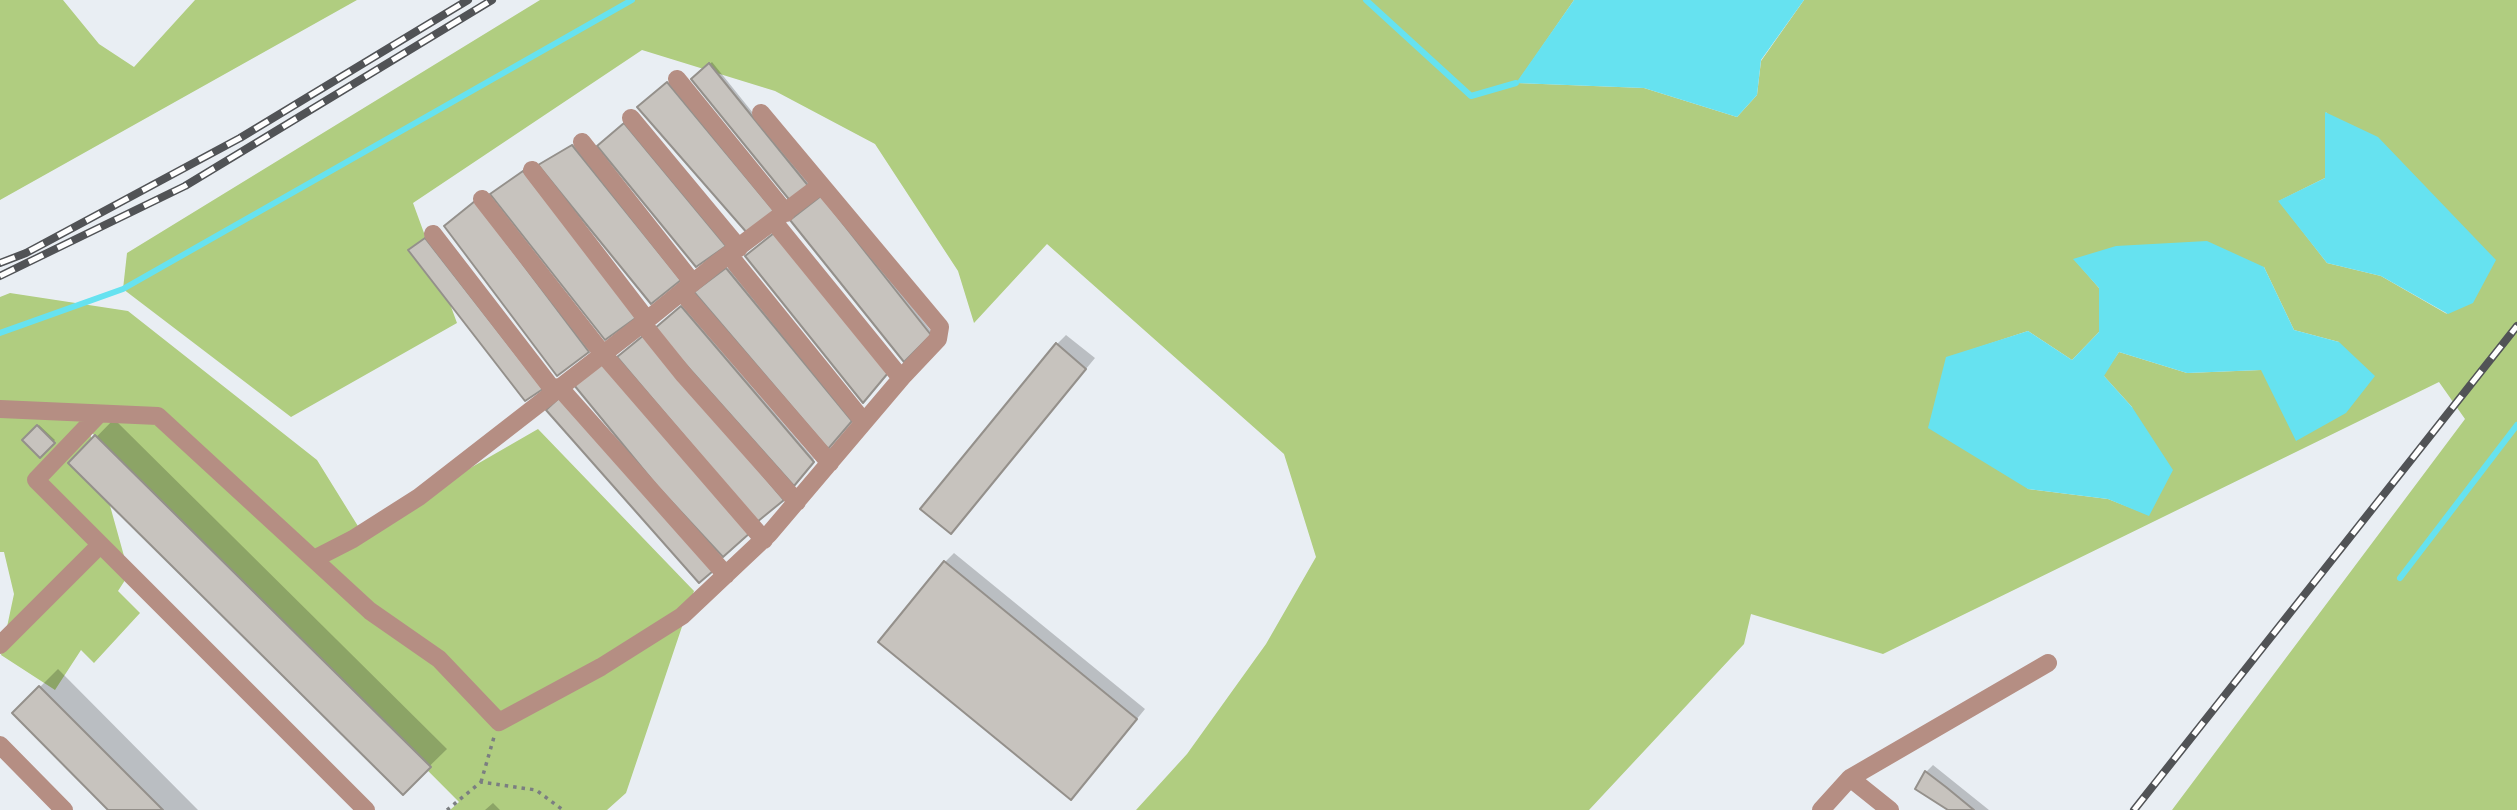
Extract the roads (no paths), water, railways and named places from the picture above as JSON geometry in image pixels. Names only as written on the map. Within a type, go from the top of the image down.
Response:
[{"type":"lane","points":[[677,79],[901,378]]},
{"type":"lane","points":[[0,409],[158,416],[370,611],[439,659],[499,722],[562,689],[682,616],[764,540],[901,378],[939,339],[940,327],[761,113]]},
{"type":"lane","points":[[631,118],[864,422]]},
{"type":"lane","points":[[582,142],[688,287],[830,463]]},
{"type":"lane","points":[[532,170],[684,375],[797,502]]},
{"type":"lane","points":[[314,559],[353,539],[419,498],[556,389],[821,186]]},
{"type":"lane","points":[[482,200],[603,354],[764,540]]},
{"type":"lane","points":[[433,234],[556,389],[726,575]]},
{"type":"lane","points":[[99,414],[36,480],[366,810]]},
{"type":"lane","points":[[0,645],[100,545]]},
{"type":"lane","points":[[1821,810],[1850,778],[2048,663]]},
{"type":"lane","points":[[0,745],[64,810]]},
{"type":"lane","points":[[1850,778],[1890,810]]},
{"type":"water","points":[[1574,0],[1804,0],[1761,60],[1757,95],[1737,117],[1644,88],[1516,83]]},
{"type":"water","points":[[2325,112],[2378,137],[2496,260],[2473,303],[2448,314],[2381,276],[2327,263],[2278,201],[2325,178]]},
{"type":"water","points":[[2207,241],[2264,267],[2294,330],[2339,342],[2375,376],[2346,413],[2296,441],[2261,370],[2187,373],[2119,352],[2104,376],[2132,407],[2173,470],[2149,516],[2108,499],[2028,489],[1928,428],[1946,357],[2028,331],[2072,360],[2099,332],[2099,288],[2073,259],[2116,246]]},
{"type":"waterway","points":[[0,333],[123,289],[632,0]]},
{"type":"waterway","points":[[1366,0],[1471,96],[1516,83]]},
{"type":"waterway","points":[[2400,578],[2517,425]]},
{"type":"railway","points":[[0,263],[26,253],[240,138],[468,0]]},
{"type":"railway","points":[[0,276],[185,186],[492,0]]},
{"type":"railway","points":[[2134,810],[2517,326]]}]
